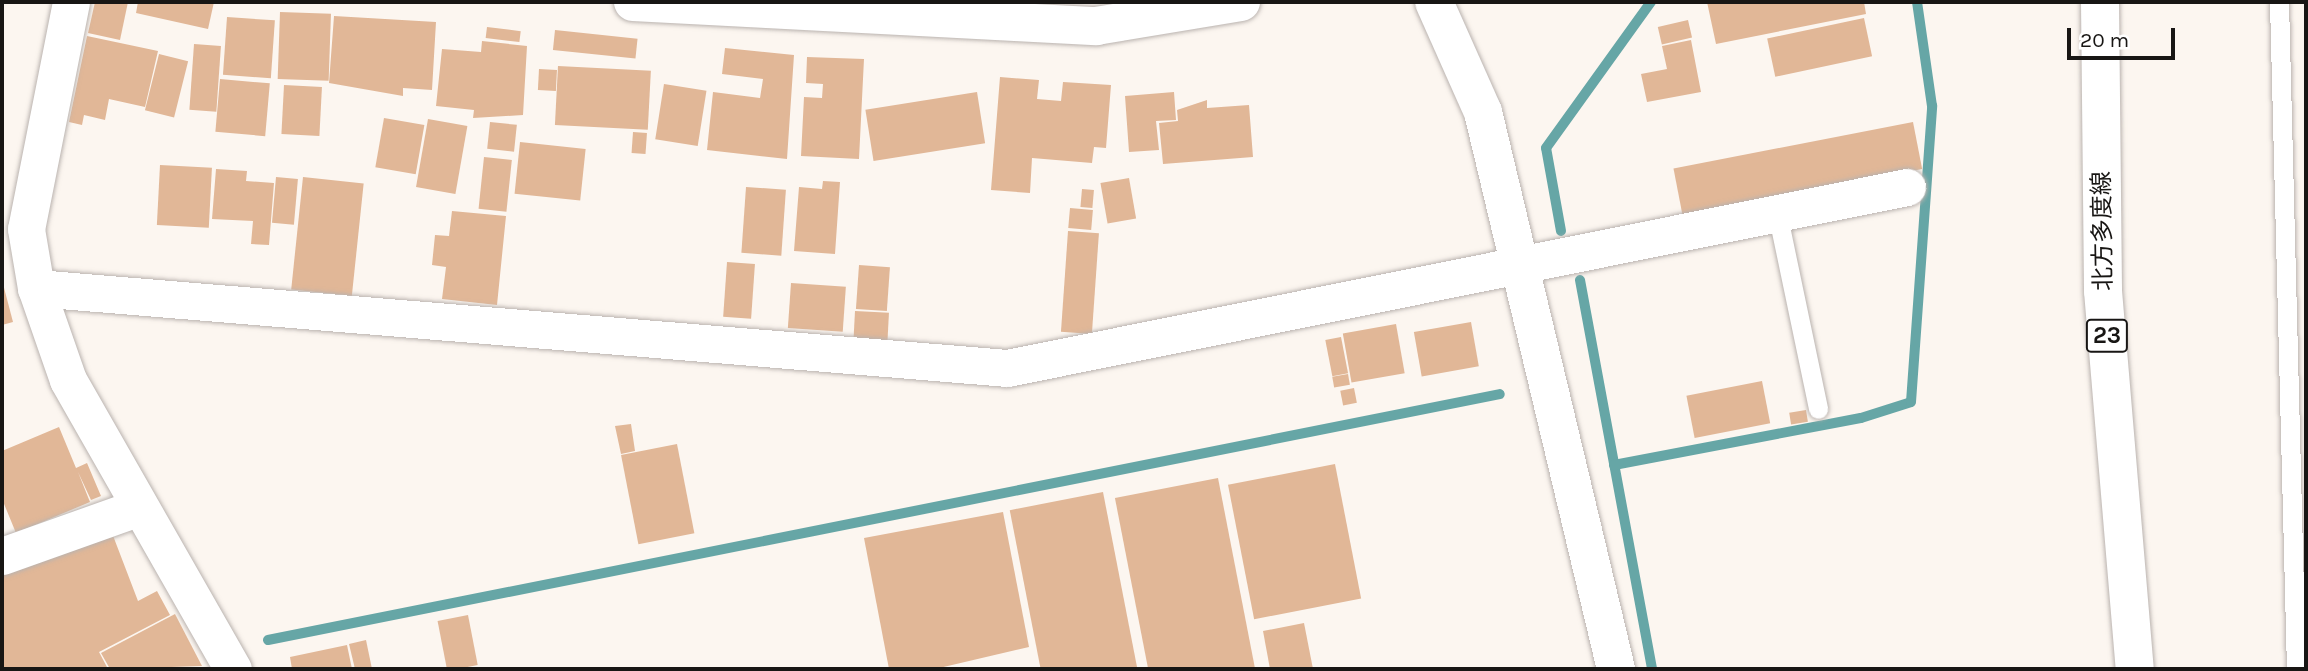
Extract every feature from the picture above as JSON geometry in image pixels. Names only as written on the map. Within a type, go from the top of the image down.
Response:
[{"type":"street","points":[[71,2],[14,232],[68,380],[136,508],[233,669]]},
{"type":"street","points":[[633,2],[1096,26],[1241,2]]},
{"type":"street","points":[[1434,2],[1483,112],[1516,262],[1616,669]]},
{"type":"street","name":"北方多度線","points":[[2100,2],[2103,290],[2135,669]]},
{"type":"street","points":[[36,288],[1007,368],[1516,262],[1907,187]]},
{"type":"street","points":[[2,556],[136,508]]},
{"type":"lane","points":[[2279,2],[2296,669]]},
{"type":"lane","points":[[1777,212],[1818,409]]},
{"type":"building","points":[[95,2],[128,2],[120,40],[88,33]]},
{"type":"building","points":[[138,2],[214,2],[208,29],[136,13]]},
{"type":"building","points":[[1707,2],[1864,2],[1866,14],[1716,44]]},
{"type":"building","points":[[280,12],[331,14],[329,81],[278,79]]},
{"type":"building","points":[[334,16],[436,22],[432,90],[403,88],[403,96],[329,83]]},
{"type":"building","points":[[227,17],[275,20],[271,78],[223,75]]},
{"type":"building","points":[[1864,18],[1872,56],[1775,77],[1767,39]]},
{"type":"building","points":[[1688,20],[1692,38],[1662,45],[1658,27]]},
{"type":"building","points":[[487,27],[521,31],[519,42],[486,38]]},
{"type":"building","points":[[555,30],[638,39],[635,59],[553,50]]},
{"type":"building","points":[[87,36],[158,51],[145,107],[109,99],[105,120],[84,115],[82,125],[69,122]]},
{"type":"building","points":[[1691,40],[1701,92],[1647,102],[1641,74],[1667,69],[1662,46]]},
{"type":"building","points":[[482,41],[527,46],[523,115],[473,118],[474,110],[436,106],[442,49],[481,52]]},
{"type":"building","points":[[194,44],[221,46],[216,112],[189,110]]},
{"type":"building","points":[[725,48],[794,55],[787,159],[707,150],[713,92],[760,98],[763,79],[722,74]]},
{"type":"building","points":[[159,54],[188,61],[174,118],[145,110]]},
{"type":"building","points":[[807,57],[864,59],[859,159],[801,156],[804,97],[822,98],[823,84],[806,83]]},
{"type":"building","points":[[558,66],[651,71],[648,130],[555,125]]},
{"type":"building","points":[[539,69],[557,70],[556,91],[538,90]]},
{"type":"building","points":[[1000,77],[1039,80],[1037,99],[1061,101],[1063,82],[1111,85],[1106,148],[1094,147],[1092,163],[1032,158],[1030,193],[991,190]]},
{"type":"building","points":[[220,79],[270,83],[265,136],[215,132]]},
{"type":"building","points":[[664,84],[706,91],[698,146],[655,139]]},
{"type":"building","points":[[284,85],[322,87],[319,136],[281,134]]},
{"type":"building","points":[[977,92],[985,143],[874,161],[865,110]]},
{"type":"building","points":[[1174,92],[1176,120],[1156,121],[1159,150],[1129,152],[1125,96]]},
{"type":"building","points":[[1207,100],[1207,108],[1249,105],[1253,157],[1163,164],[1159,123],[1178,121],[1177,110]]},
{"type":"building","points":[[384,118],[424,125],[416,174],[375,167]]},
{"type":"building","points":[[428,119],[467,126],[455,194],[416,187]]},
{"type":"building","points":[[490,122],[517,125],[514,152],[487,149]]},
{"type":"building","points":[[1913,122],[1922,169],[1683,216],[1673,169]]},
{"type":"building","points":[[633,132],[647,133],[646,154],[632,153]]},
{"type":"building","points":[[520,142],[586,149],[580,201],[515,194]]},
{"type":"building","points":[[484,157],[512,160],[506,212],[479,209]]},
{"type":"building","points":[[160,165],[212,168],[209,228],[157,225]]},
{"type":"building","points":[[216,169],[247,171],[246,181],[274,183],[269,245],[251,244],[253,221],[212,219]]},
{"type":"building","points":[[276,177],[298,179],[294,225],[272,223]]},
{"type":"building","points":[[303,177],[364,183],[352,296],[291,289]]},
{"type":"building","points":[[1129,178],[1136,218],[1108,223],[1100,183]]},
{"type":"building","points":[[823,181],[840,182],[835,254],[794,251],[799,187],[822,189]]},
{"type":"building","points":[[746,187],[786,190],[781,256],[741,253]]},
{"type":"building","points":[[1082,189],[1094,190],[1092,208],[1080,207]]},
{"type":"building","points":[[1070,208],[1093,210],[1091,230],[1068,228]]},
{"type":"building","points":[[452,211],[506,216],[497,305],[442,299],[446,267],[432,265],[435,235],[449,236]]},
{"type":"building","points":[[1068,231],[1099,233],[1092,334],[1061,332]]},
{"type":"building","points":[[727,262],[755,264],[751,319],[723,317]]},
{"type":"building","points":[[859,265],[890,267],[887,311],[856,309]]},
{"type":"building","points":[[2,280],[13,322],[2,325]]},
{"type":"building","points":[[791,283],[846,287],[843,332],[788,328]]},
{"type":"building","points":[[855,311],[889,313],[887,341],[854,339]]},
{"type":"building","points":[[1471,322],[1479,366],[1422,376],[1414,332]]},
{"type":"building","points":[[1396,324],[1405,373],[1352,383],[1343,333]]},
{"type":"building","points":[[1341,337],[1348,373],[1332,376],[1325,340]]},
{"type":"building","points":[[1348,374],[1350,385],[1334,388],[1332,377]]},
{"type":"building","points":[[1762,381],[1770,423],[1695,438],[1686,396]]},
{"type":"building","points":[[1354,388],[1357,403],[1343,405],[1340,391]]},
{"type":"building","points":[[1806,410],[1808,422],[1791,425],[1789,413]]},
{"type":"building","points":[[631,424],[635,451],[621,454],[615,426]]},
{"type":"building","points":[[59,427],[76,468],[87,463],[101,496],[91,500],[78,472],[90,502],[16,533],[2,499],[2,451]]},
{"type":"building","points":[[677,444],[694,533],[638,544],[621,455]]},
{"type":"building","points":[[1335,464],[1361,598],[1254,619],[1228,485]]},
{"type":"building","points":[[1218,478],[1255,669],[1148,669],[1115,498]]},
{"type":"building","points":[[1103,492],[1137,669],[1041,669],[1010,510]]},
{"type":"building","points":[[1003,512],[1029,647],[935,669],[889,669],[864,538]]},
{"type":"building","points":[[112,533],[138,601],[157,591],[170,615],[99,652],[108,669],[2,669],[2,576]]},
{"type":"building","points":[[175,614],[202,666],[110,669],[101,653]]},
{"type":"building","points":[[468,615],[478,665],[447,669],[438,621]]},
{"type":"building","points":[[1304,623],[1313,669],[1270,669],[1263,631]]},
{"type":"building","points":[[366,640],[372,669],[355,669],[349,644]]},
{"type":"building","points":[[347,645],[352,669],[292,669],[290,657]]},
{"type":"waterway","points":[[1561,231],[1546,148],[1651,2]]},
{"type":"waterway","points":[[1614,465],[1861,418],[1911,402],[1932,106],[1917,2]]},
{"type":"waterway","points":[[1580,280],[1652,669]]},
{"type":"waterway","points":[[268,640],[1500,394]]}]
